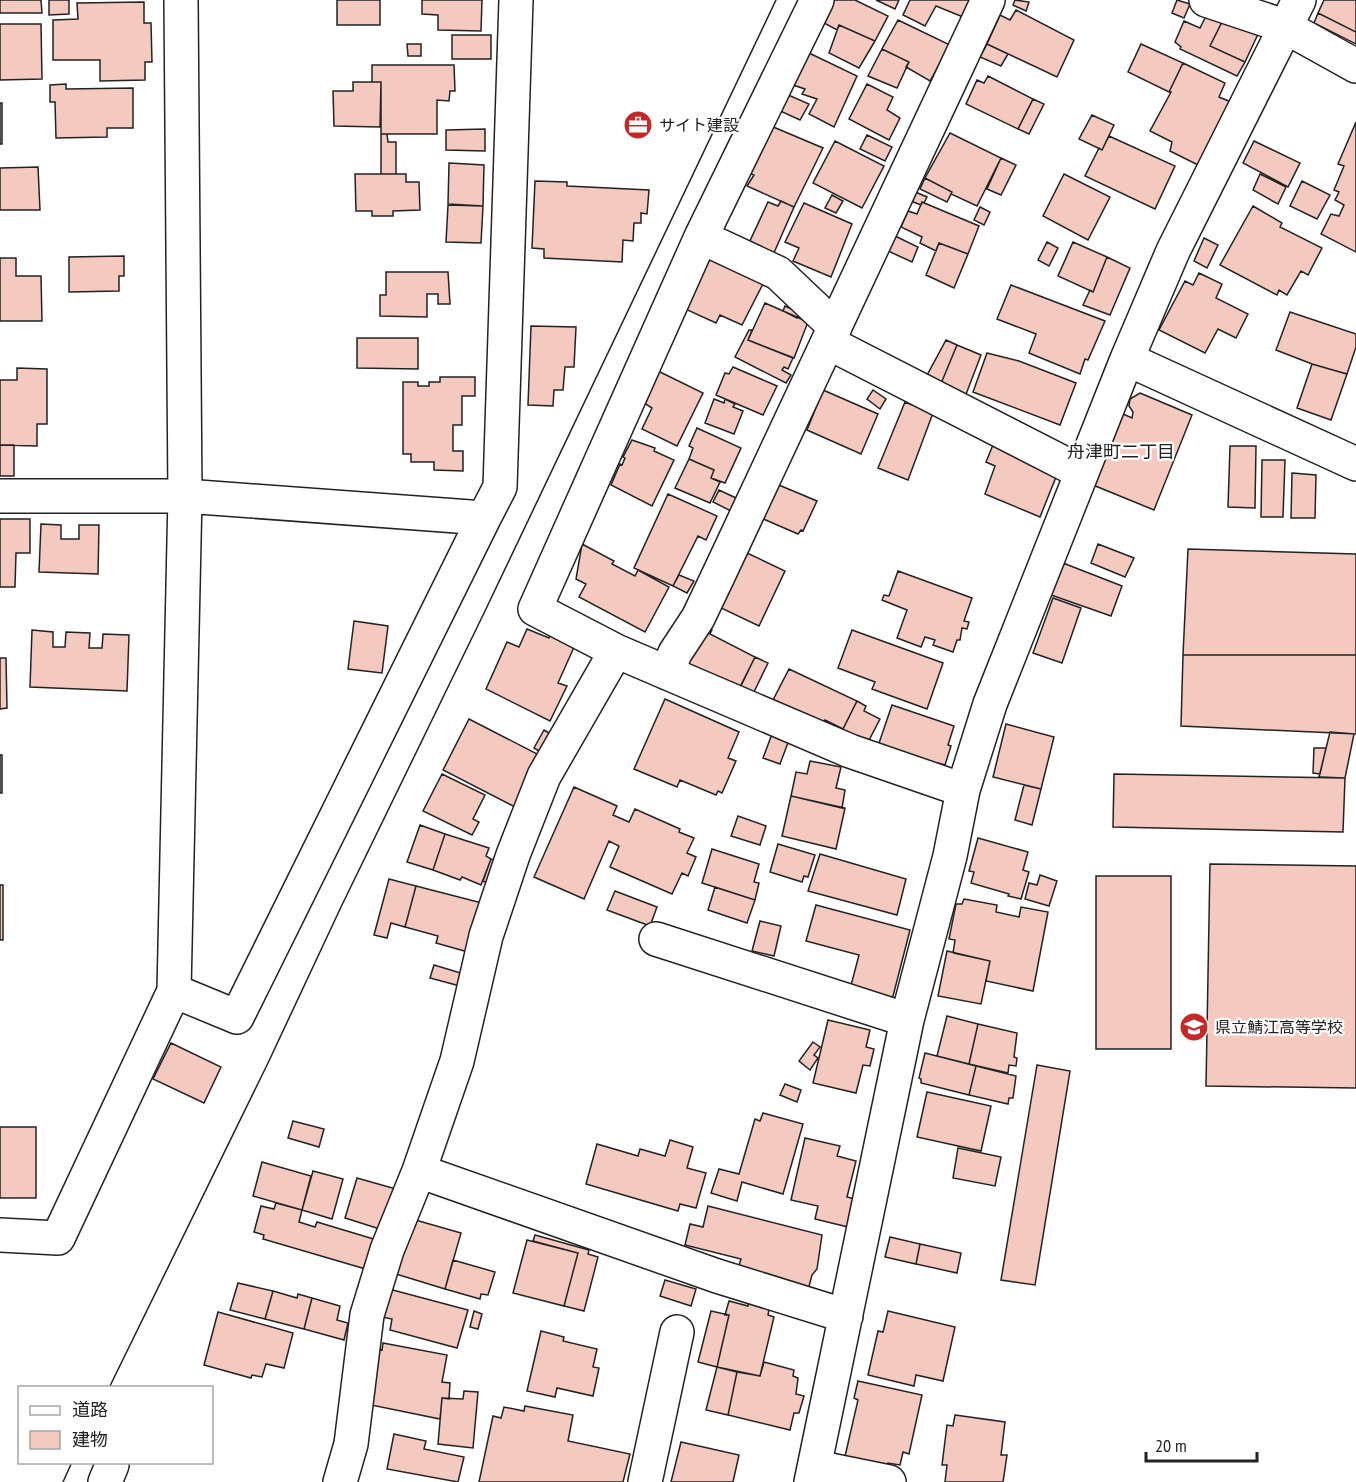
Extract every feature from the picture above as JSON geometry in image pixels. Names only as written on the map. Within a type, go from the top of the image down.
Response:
[{"type":"street","points":[[0,1235],[58,1238],[174,991],[184,496],[181,0]]},
{"type":"street","points":[[174,991],[237,1017],[500,487],[516,0]]},
{"type":"street","points":[[817,0],[701,237],[536,609],[616,651],[850,751],[963,790]]},
{"type":"street","points":[[667,673],[675,653],[698,618],[988,0]]},
{"type":"street","points":[[1206,0],[1292,13],[1356,66]]},
{"type":"street","points":[[889,1482],[813,1475],[907,1020],[950,856],[963,790],[990,704],[1127,359],[1173,251],[1292,13]]},
{"type":"street","points":[[701,237],[778,273],[832,335],[1081,472]]},
{"type":"street","points":[[1127,359],[1356,464]]},
{"type":"street","points":[[0,495],[184,496],[484,518]]},
{"type":"street","points":[[340,1482],[351,1444],[367,1316],[387,1250],[419,1171],[457,1061],[486,936],[513,855],[544,776],[616,651]]},
{"type":"street","points":[[656,939],[907,1020]]},
{"type":"street","points":[[419,1171],[717,1276],[846,1316]]},
{"type":"street","points":[[645,1482],[677,1332]]},
{"type":"building","points":[[0,0],[41,0],[42,13],[0,13]]},
{"type":"building","points":[[49,0],[69,0],[69,14],[49,15]]},
{"type":"building","points":[[337,0],[380,0],[380,25],[337,25]]},
{"type":"building","points":[[422,0],[482,0],[481,31],[438,30],[438,15],[422,14]]},
{"type":"building","points":[[834,0],[855,0],[888,16],[875,41],[839,25],[837,30],[824,23]]},
{"type":"building","points":[[876,0],[899,0],[895,9]]},
{"type":"building","points":[[910,0],[970,0],[963,17],[936,6],[925,26],[903,15]]},
{"type":"building","points":[[1015,0],[1029,2],[1026,11],[1013,5]]},
{"type":"building","points":[[1177,0],[1190,4],[1184,18],[1172,13]]},
{"type":"building","points":[[1324,0],[1356,0],[1356,32],[1318,13]]},
{"type":"building","points":[[144,2],[144,23],[151,23],[152,62],[145,62],[145,80],[100,81],[100,60],[53,60],[53,20],[78,19],[77,3]]},
{"type":"building","points":[[1016,10],[1074,40],[1057,77],[987,44],[1000,15],[1010,20]]},
{"type":"building","points":[[1318,13],[1356,32],[1356,44],[1314,23]]},
{"type":"building","points":[[1207,14],[1223,20],[1210,46],[1245,62],[1237,76],[1180,49],[1181,47],[1175,42],[1184,21],[1200,28]]},
{"type":"building","points":[[898,20],[950,45],[930,81],[906,67],[909,62],[882,49]]},
{"type":"building","points":[[1223,20],[1259,32],[1245,62],[1210,46]]},
{"type":"building","points":[[0,24],[41,24],[42,79],[0,80]]},
{"type":"building","points":[[839,25],[875,41],[859,68],[829,53]]},
{"type":"building","points":[[452,35],[491,35],[491,59],[452,59]]},
{"type":"building","points":[[407,44],[421,44],[421,56],[408,56]]},
{"type":"building","points":[[987,44],[1008,54],[1001,66],[980,57]]},
{"type":"building","points":[[1141,44],[1183,63],[1169,92],[1128,72]]},
{"type":"building","points":[[882,49],[909,62],[897,88],[868,76]]},
{"type":"building","points":[[807,52],[857,76],[834,127],[809,114],[817,99],[802,94],[805,89],[790,84]]},
{"type":"building","points":[[1183,63],[1225,83],[1219,97],[1231,102],[1200,166],[1170,151],[1172,142],[1150,131],[1171,92],[1169,92]]},
{"type":"building","points":[[372,65],[454,65],[455,91],[450,91],[449,101],[437,100],[437,134],[381,134],[381,82],[372,82]]},
{"type":"building","points":[[988,76],[1033,99],[1018,129],[966,104],[977,80],[984,83]]},
{"type":"building","points":[[353,82],[381,82],[380,127],[334,126],[333,91],[353,91]]},
{"type":"building","points":[[66,84],[66,89],[133,88],[133,128],[107,128],[107,137],[56,138],[55,102],[50,102],[50,85]]},
{"type":"building","points":[[867,84],[893,97],[887,110],[900,118],[889,140],[849,119]]},
{"type":"building","points":[[786,94],[809,104],[800,120],[778,110]]},
{"type":"building","points":[[1033,99],[1044,104],[1029,134],[1018,129]]},
{"type":"building","points":[[0,103],[2,103],[2,144],[0,144]]},
{"type":"building","points":[[1092,115],[1114,125],[1102,150],[1079,139]]},
{"type":"building","points":[[1356,122],[1356,252],[1321,234],[1331,214],[1339,216],[1344,205],[1335,200],[1339,192],[1334,190],[1344,166],[1338,164]]},
{"type":"building","points":[[771,126],[823,148],[794,207],[747,186],[754,175],[749,173]]},
{"type":"building","points":[[485,129],[485,151],[446,150],[446,130]]},
{"type":"building","points":[[950,133],[1001,158],[977,206],[925,178]]},
{"type":"building","points":[[381,134],[387,134],[388,142],[396,142],[396,174],[381,174]]},
{"type":"building","points":[[867,135],[892,147],[885,161],[860,149]]},
{"type":"building","points":[[1109,136],[1175,166],[1155,209],[1085,176],[1099,148],[1102,150]]},
{"type":"building","points":[[835,141],[884,166],[862,208],[813,183]]},
{"type":"building","points":[[1254,141],[1300,163],[1288,187],[1243,163]]},
{"type":"building","points":[[1001,158],[1016,165],[1001,195],[987,189]]},
{"type":"building","points":[[449,163],[484,165],[483,206],[448,204]]},
{"type":"building","points":[[38,167],[40,210],[0,210],[0,168]]},
{"type":"building","points":[[355,174],[406,174],[406,182],[419,182],[420,210],[393,211],[393,216],[372,216],[372,211],[356,211]]},
{"type":"building","points":[[1064,174],[1110,197],[1088,240],[1043,216]]},
{"type":"building","points":[[1260,174],[1286,187],[1278,204],[1253,190]]},
{"type":"building","points":[[925,178],[952,192],[947,202],[920,189]]},
{"type":"building","points":[[535,181],[567,182],[567,186],[649,190],[647,214],[641,213],[641,223],[634,223],[633,241],[623,240],[622,262],[544,258],[544,249],[532,248]]},
{"type":"building","points":[[1302,181],[1330,195],[1317,219],[1290,206]]},
{"type":"building","points":[[913,191],[927,197],[924,203],[922,202],[921,205],[908,200]]},
{"type":"building","points":[[832,195],[843,201],[836,213],[825,208]]},
{"type":"building","points":[[781,201],[794,207],[773,255],[749,243],[768,202],[778,206]]},
{"type":"building","points":[[922,202],[979,226],[968,254],[939,243],[936,251],[920,243],[922,237],[901,227],[908,211],[917,214]]},
{"type":"building","points":[[804,203],[852,224],[831,277],[793,261],[799,248],[785,242]]},
{"type":"building","points":[[448,205],[483,206],[481,243],[446,242]]},
{"type":"building","points":[[1253,206],[1282,223],[1280,227],[1322,248],[1308,275],[1301,271],[1287,295],[1279,290],[1277,295],[1220,265]]},
{"type":"building","points":[[980,207],[990,212],[984,225],[974,220]]},
{"type":"building","points":[[893,235],[918,247],[912,262],[886,250]]},
{"type":"building","points":[[1204,238],[1218,245],[1207,268],[1194,261]]},
{"type":"building","points":[[1047,242],[1058,248],[1049,266],[1038,260]]},
{"type":"building","points":[[1073,242],[1107,257],[1093,292],[1058,276]]},
{"type":"building","points":[[939,243],[968,254],[954,288],[926,275]]},
{"type":"building","points":[[709,254],[765,280],[742,325],[720,315],[716,323],[683,308]]},
{"type":"building","points":[[124,256],[124,276],[119,276],[119,291],[69,292],[69,257]]},
{"type":"building","points":[[1107,257],[1130,268],[1110,315],[1083,305],[1090,290],[1093,292]]},
{"type":"building","points":[[0,258],[16,258],[16,276],[41,276],[42,321],[0,321]]},
{"type":"building","points":[[386,272],[448,272],[450,304],[438,304],[438,294],[427,294],[427,317],[380,316],[380,295],[386,295]]},
{"type":"building","points":[[1199,273],[1222,284],[1216,298],[1248,314],[1236,338],[1218,329],[1205,353],[1159,330],[1185,281],[1193,285]]},
{"type":"building","points":[[1011,285],[1105,321],[1088,360],[1085,359],[1080,374],[1029,353],[1036,334],[997,319]]},
{"type":"building","points":[[765,303],[808,322],[794,358],[748,340]]},
{"type":"building","points":[[785,306],[800,313],[797,318],[783,311]]},
{"type":"building","points":[[1290,312],[1356,334],[1356,347],[1347,374],[1276,350]]},
{"type":"building","points":[[531,326],[576,327],[574,367],[565,367],[563,390],[554,390],[553,406],[528,405]]},
{"type":"building","points":[[749,330],[752,330],[748,340],[793,358],[788,369],[784,367],[782,370],[791,375],[786,383],[735,357]]},
{"type":"building","points":[[357,338],[418,338],[418,369],[357,368]]},
{"type":"building","points":[[946,340],[957,345],[940,386],[925,379]]},
{"type":"building","points":[[957,345],[981,355],[965,397],[940,386]]},
{"type":"building","points":[[987,353],[1019,361],[1076,383],[1060,425],[973,392]]},
{"type":"building","points":[[1312,364],[1347,374],[1331,420],[1297,408]]},
{"type":"building","points":[[733,367],[777,386],[763,415],[716,395],[725,373],[729,374]]},
{"type":"building","points":[[17,368],[47,369],[47,424],[37,424],[37,446],[0,445],[0,380],[17,380]]},
{"type":"building","points":[[656,370],[703,393],[677,446],[642,429],[652,408],[641,401]]},
{"type":"building","points":[[440,377],[475,377],[475,396],[462,396],[462,425],[453,425],[453,451],[463,451],[463,471],[434,470],[434,462],[411,462],[411,454],[403,454],[403,382],[418,382],[418,386],[429,386],[429,382],[440,382]]},
{"type":"building","points":[[823,390],[878,414],[861,454],[807,430]]},
{"type":"building","points":[[873,390],[886,399],[880,409],[867,399]]},
{"type":"building","points":[[1140,393],[1192,415],[1154,510],[1093,485],[1123,414],[1132,418],[1130,399]]},
{"type":"building","points":[[714,399],[724,403],[725,399],[735,404],[733,407],[743,411],[734,434],[705,423]]},
{"type":"building","points":[[905,402],[933,413],[908,480],[878,468]]},
{"type":"building","points":[[697,428],[741,448],[725,483],[711,478],[714,470],[689,459],[693,448],[689,446]]},
{"type":"building","points":[[632,440],[655,448],[654,451],[674,460],[652,506],[611,485]]},
{"type":"building","points":[[995,440],[1058,472],[1040,517],[985,494],[995,466],[986,462]]},
{"type":"building","points":[[0,445],[14,445],[14,476],[0,476]]},
{"type":"building","points":[[1230,446],[1256,446],[1255,508],[1228,507]]},
{"type":"building","points":[[689,459],[714,470],[711,478],[720,482],[710,503],[675,488]]},
{"type":"building","points":[[1262,460],[1285,460],[1283,517],[1261,517]]},
{"type":"building","points":[[1292,473],[1316,475],[1315,518],[1291,518]]},
{"type":"building","points":[[774,483],[817,501],[803,531],[801,530],[798,534],[759,517]]},
{"type":"building","points":[[719,490],[736,498],[731,511],[713,502]]},
{"type":"building","points":[[668,494],[717,516],[706,540],[698,536],[673,586],[634,568]]},
{"type":"building","points":[[0,519],[30,519],[30,553],[16,553],[15,587],[0,587]]},
{"type":"building","points":[[41,524],[61,525],[61,539],[79,539],[79,525],[99,525],[98,574],[39,572]]},
{"type":"building","points":[[582,544],[614,561],[612,564],[635,576],[638,570],[669,587],[645,632],[579,597],[586,584],[576,579]]},
{"type":"building","points":[[1098,544],[1134,558],[1125,577],[1091,563]]},
{"type":"building","points":[[1188,549],[1356,554],[1356,655],[1183,655]]},
{"type":"building","points":[[745,552],[785,571],[759,626],[719,607]]},
{"type":"building","points":[[1063,563],[1122,586],[1111,616],[1051,595]]},
{"type":"building","points":[[898,571],[972,598],[964,621],[969,622],[967,629],[962,628],[960,640],[957,640],[953,652],[933,645],[935,640],[925,637],[921,647],[897,638],[907,610],[882,600],[884,595],[889,596]]},
{"type":"building","points":[[679,575],[694,581],[687,593],[673,586]]},
{"type":"building","points":[[1053,598],[1081,608],[1062,663],[1033,653]]},
{"type":"building","points":[[354,621],[388,626],[382,673],[348,669]]},
{"type":"building","points":[[705,626],[712,630],[710,634],[755,657],[739,689],[687,665]]},
{"type":"building","points":[[527,629],[549,638],[550,634],[575,645],[558,683],[567,686],[550,721],[486,689],[507,642],[519,647]]},
{"type":"building","points":[[32,630],[53,632],[53,647],[65,647],[66,632],[90,633],[89,648],[102,648],[103,634],[129,635],[127,691],[30,687]]},
{"type":"building","points":[[852,630],[943,663],[927,709],[872,689],[875,682],[838,668]]},
{"type":"building","points":[[1183,655],[1356,655],[1356,734],[1181,726]]},
{"type":"building","points":[[755,657],[768,663],[752,696],[739,690]]},
{"type":"building","points":[[0,658],[6,658],[7,708],[0,709]]},
{"type":"building","points":[[789,669],[857,701],[843,729],[825,720],[821,725],[772,702]]},
{"type":"building","points":[[665,699],[739,732],[728,758],[736,761],[722,793],[718,791],[716,795],[680,780],[677,787],[634,769]]},
{"type":"building","points":[[857,701],[866,706],[864,711],[880,719],[867,744],[842,731]]},
{"type":"building","points":[[892,705],[954,726],[945,765],[938,763],[937,766],[878,746]]},
{"type":"building","points":[[469,719],[543,757],[517,808],[443,770]]},
{"type":"building","points":[[1006,724],[1054,737],[1041,789],[993,777]]},
{"type":"building","points":[[544,730],[555,737],[545,755],[534,748]]},
{"type":"building","points":[[1330,732],[1354,734],[1345,778],[1319,777]]},
{"type":"building","points":[[772,734],[789,740],[780,764],[763,758]]},
{"type":"building","points":[[1314,748],[1326,748],[1320,774],[1313,773]]},
{"type":"building","points":[[0,755],[2,755],[2,793],[0,793]]},
{"type":"building","points":[[810,761],[841,767],[836,788],[845,790],[842,808],[791,796],[796,772],[807,774]]},
{"type":"building","points":[[442,774],[485,795],[473,819],[479,822],[472,835],[423,811]]},
{"type":"building","points":[[1114,774],[1345,778],[1343,832],[1113,827]]},
{"type":"building","points":[[1024,785],[1041,789],[1032,825],[1015,820]]},
{"type":"building","points":[[574,787],[617,806],[613,815],[629,822],[635,809],[680,829],[679,832],[694,838],[687,853],[696,857],[688,876],[682,873],[672,894],[610,867],[619,846],[609,841],[584,899],[534,877]]},
{"type":"building","points":[[791,796],[845,808],[836,849],[782,836]]},
{"type":"building","points":[[738,816],[766,826],[760,845],[731,836]]},
{"type":"building","points":[[420,825],[445,834],[433,870],[407,862]]},
{"type":"building","points":[[445,834],[489,848],[486,856],[491,859],[481,885],[462,877],[460,880],[433,870]]},
{"type":"building","points":[[978,838],[1028,852],[1023,870],[1029,872],[1021,899],[971,883],[974,872],[969,871]]},
{"type":"building","points":[[778,844],[815,855],[808,877],[804,876],[802,882],[770,872]]},
{"type":"building","points":[[712,849],[759,864],[754,882],[759,883],[755,900],[702,883]]},
{"type":"building","points":[[820,854],[906,879],[897,915],[808,891]]},
{"type":"building","points":[[491,859],[494,860],[492,885],[483,881]]},
{"type":"building","points":[[1210,864],[1356,866],[1356,1088],[1206,1086]]},
{"type":"building","points":[[1040,875],[1057,881],[1049,906],[1025,899],[1029,883],[1037,885]]},
{"type":"building","points":[[1096,876],[1171,876],[1171,1049],[1096,1049]]},
{"type":"building","points":[[389,879],[416,886],[405,927],[391,923],[387,938],[374,935]]},
{"type":"building","points":[[0,885],[3,885],[3,940],[0,940]]},
{"type":"building","points":[[416,886],[482,903],[468,952],[436,943],[438,936],[405,927]]},
{"type":"building","points":[[715,887],[755,900],[747,923],[708,910]]},
{"type":"building","points":[[615,891],[657,907],[650,926],[607,910]]},
{"type":"building","points":[[964,899],[997,905],[996,912],[1019,917],[1021,907],[1048,912],[1033,991],[986,981],[990,961],[953,953],[955,940],[949,939],[956,904],[962,904]]},
{"type":"building","points":[[816,905],[910,930],[891,1004],[849,993],[859,955],[806,941]]},
{"type":"building","points":[[760,921],[781,926],[774,956],[752,951]]},
{"type":"building","points":[[947,951],[990,961],[981,1004],[938,996]]},
{"type":"building","points":[[434,965],[464,974],[460,986],[430,978]]},
{"type":"building","points":[[947,1016],[978,1024],[969,1064],[937,1056]]},
{"type":"building","points":[[828,1020],[870,1030],[866,1047],[874,1049],[870,1066],[863,1065],[856,1093],[813,1083]]},
{"type":"building","points":[[978,1024],[1017,1033],[1014,1057],[1017,1058],[1016,1066],[1009,1065],[1008,1073],[969,1064]]},
{"type":"building","points":[[813,1042],[820,1047],[814,1055],[818,1058],[810,1070],[799,1061]]},
{"type":"building","points":[[171,1043],[221,1067],[204,1103],[153,1079]]},
{"type":"building","points":[[925,1053],[976,1066],[969,1095],[921,1083],[919,1078]]},
{"type":"building","points":[[1037,1065],[1070,1071],[1035,1285],[1001,1280]]},
{"type":"building","points":[[976,1066],[1016,1076],[1013,1098],[1009,1098],[1008,1104],[969,1095]]},
{"type":"building","points":[[785,1084],[801,1090],[797,1102],[780,1095]]},
{"type":"building","points":[[927,1092],[991,1106],[981,1151],[917,1137]]},
{"type":"building","points":[[763,1113],[803,1124],[783,1194],[742,1182],[737,1201],[711,1193],[719,1169],[739,1174],[755,1119],[760,1121]]},
{"type":"building","points":[[293,1121],[324,1129],[319,1147],[288,1138]]},
{"type":"building","points":[[0,1127],[36,1127],[36,1198],[0,1198]]},
{"type":"building","points":[[805,1138],[840,1146],[837,1156],[856,1161],[847,1197],[855,1199],[848,1227],[815,1219],[818,1206],[791,1200]]},
{"type":"building","points":[[670,1140],[693,1147],[687,1168],[706,1173],[696,1208],[680,1204],[678,1211],[586,1184],[597,1144],[638,1156],[640,1149],[665,1156]]},
{"type":"building","points":[[958,1148],[1001,1157],[995,1186],[953,1178]]},
{"type":"building","points":[[262,1162],[311,1176],[302,1210],[253,1196]]},
{"type":"building","points":[[313,1171],[343,1179],[332,1219],[302,1210]]},
{"type":"building","points":[[357,1178],[396,1189],[383,1230],[345,1218]]},
{"type":"building","points":[[276,1203],[302,1210],[299,1222],[315,1227],[317,1222],[377,1240],[369,1270],[263,1239],[264,1235],[254,1232],[261,1206],[274,1209]]},
{"type":"building","points":[[708,1206],[822,1235],[817,1269],[812,1275],[808,1290],[737,1272],[741,1259],[685,1245],[690,1224],[703,1227]]},
{"type":"building","points":[[412,1219],[461,1233],[445,1289],[396,1274]]},
{"type":"building","points":[[535,1235],[589,1250],[588,1254],[598,1257],[584,1311],[564,1306],[578,1253],[533,1241]]},
{"type":"building","points":[[890,1237],[920,1244],[916,1264],[885,1257]]},
{"type":"building","points":[[527,1240],[578,1253],[564,1306],[513,1293]]},
{"type":"building","points":[[920,1244],[961,1253],[957,1273],[916,1264]]},
{"type":"building","points":[[453,1260],[495,1272],[488,1295],[481,1294],[480,1299],[445,1289]]},
{"type":"building","points":[[665,1280],[696,1289],[691,1306],[660,1296]]},
{"type":"building","points":[[238,1283],[273,1291],[265,1319],[230,1310]]},
{"type":"building","points":[[389,1289],[468,1310],[457,1348],[390,1330],[392,1319],[382,1317]]},
{"type":"building","points":[[273,1291],[297,1298],[298,1294],[312,1298],[304,1329],[265,1319]]},
{"type":"building","points":[[312,1298],[340,1306],[337,1320],[348,1323],[344,1340],[304,1329]]},
{"type":"building","points":[[750,1299],[770,1304],[768,1315],[774,1317],[760,1376],[717,1367],[729,1315],[725,1315],[729,1301],[748,1306]]},
{"type":"building","points":[[474,1311],[482,1314],[478,1329],[470,1327]]},
{"type":"building","points":[[711,1311],[729,1315],[717,1367],[698,1362]]},
{"type":"building","points":[[888,1311],[955,1327],[943,1381],[916,1375],[914,1386],[868,1375],[878,1331],[883,1332]]},
{"type":"building","points":[[218,1312],[293,1333],[284,1368],[266,1364],[262,1377],[252,1375],[251,1378],[204,1365]]},
{"type":"building","points":[[541,1331],[564,1337],[563,1341],[597,1349],[593,1367],[599,1368],[593,1396],[557,1388],[555,1397],[527,1391]]},
{"type":"building","points":[[383,1343],[447,1355],[442,1382],[450,1383],[449,1399],[442,1398],[440,1419],[371,1405],[379,1349],[382,1350]]},
{"type":"building","points":[[764,1362],[794,1370],[793,1376],[798,1378],[796,1394],[804,1396],[799,1413],[794,1413],[790,1430],[728,1415],[737,1372],[760,1376]]},
{"type":"building","points":[[717,1367],[737,1372],[728,1415],[706,1410]]},
{"type":"building","points":[[858,1381],[922,1395],[909,1454],[903,1452],[900,1465],[888,1463],[885,1474],[843,1465],[858,1400],[854,1398]]},
{"type":"building","points":[[464,1391],[478,1392],[473,1448],[438,1444],[442,1398],[463,1399]]},
{"type":"building","points":[[525,1406],[573,1415],[568,1441],[630,1454],[623,1482],[479,1482],[493,1416],[501,1418],[504,1407],[524,1411]]},
{"type":"building","points":[[955,1415],[1005,1422],[1001,1455],[1007,1455],[1003,1482],[945,1482],[947,1465],[942,1465],[947,1425],[953,1426]]},
{"type":"building","points":[[394,1434],[426,1441],[424,1449],[464,1457],[458,1482],[387,1469]]},
{"type":"building","points":[[681,1442],[739,1455],[733,1482],[671,1482]]},
{"type":"tram line","points":[[110,1386],[268,1063],[776,0]]},
{"type":"tram line","points":[[63,1482],[71,1464]]},
{"type":"place","name":"サイト建設","points":[[638,125]]},
{"type":"place","name":"県立鯖江高等学校","points":[[1194,1027]]},
{"type":"district","name":"舟津町二丁目","points":[[1121,452]]}]
